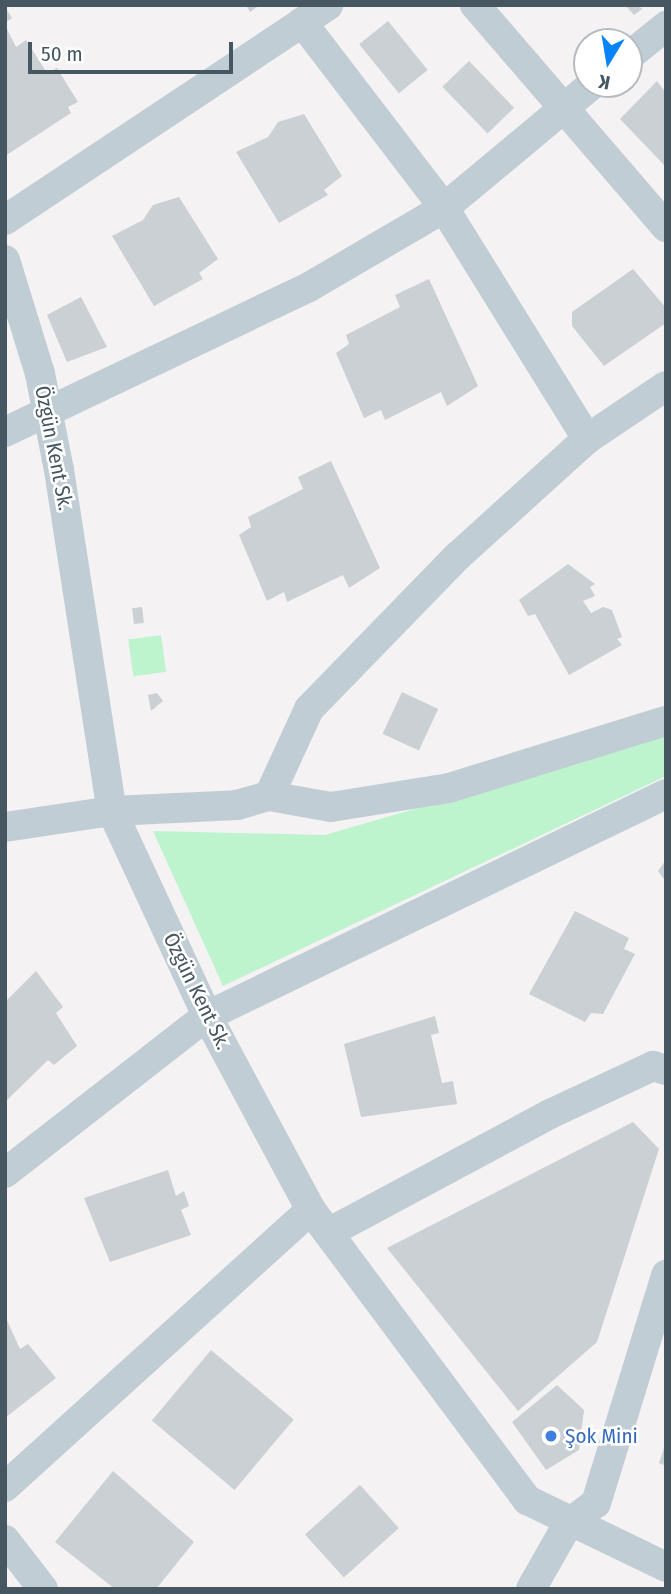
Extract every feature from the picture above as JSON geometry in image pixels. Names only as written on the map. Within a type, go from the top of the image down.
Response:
[{"type":"street","points":[[5,220],[328,5]]},
{"type":"street","points":[[475,5],[567,105],[666,227]]},
{"type":"street","points":[[302,22],[443,208],[587,439]]},
{"type":"street","points":[[643,44],[666,26]]},
{"type":"street","points":[[5,432],[48,417],[309,287],[443,208],[576,98]]},
{"type":"street","name":"Özgün Kent Sk.","points":[[5,260],[48,417],[111,811],[208,1016],[320,1222],[527,1500],[568,1524],[666,1567]]},
{"type":"street","points":[[269,796],[309,709],[458,556],[587,439],[666,386]]},
{"type":"street","points":[[5,827],[111,811],[237,805],[269,796],[331,807],[449,788],[666,721]]},
{"type":"street","points":[[5,1173],[208,1016],[666,794]]},
{"type":"street","points":[[5,1487],[320,1222],[653,1066],[666,1070]]},
{"type":"street","points":[[531,1589],[568,1524],[596,1503],[666,1275]]},
{"type":"street","points":[[5,1540],[43,1589]]},
{"type":"green space","points":[[161,635],[166,672],[133,676],[128,640]]},
{"type":"green space","points":[[666,736],[666,776],[223,986],[153,831],[325,835]]},
{"type":"building","points":[[246,5],[260,5],[250,12]]},
{"type":"building","points":[[625,5],[638,5],[642,9],[634,15]]},
{"type":"building","points":[[5,7],[12,18],[5,23]]},
{"type":"building","points":[[388,21],[428,70],[399,93],[359,44]]},
{"type":"building","points":[[5,25],[16,47],[26,40],[47,73],[57,68],[78,102],[68,107],[71,113],[5,156]]},
{"type":"building","points":[[469,61],[514,108],[488,133],[442,87]]},
{"type":"building","points":[[657,81],[666,93],[666,167],[620,119]]},
{"type":"building","points":[[304,114],[342,176],[324,190],[328,195],[279,223],[236,152],[268,137],[278,122]]},
{"type":"building","points":[[179,197],[218,259],[199,273],[203,279],[154,306],[112,236],[143,220],[153,205]]},
{"type":"building","points":[[633,269],[666,308],[666,323],[604,366],[572,326],[572,312]]},
{"type":"building","points":[[429,279],[478,386],[447,406],[441,392],[385,420],[381,410],[364,418],[336,353],[349,344],[346,335],[400,307],[395,295]]},
{"type":"building","points":[[81,297],[107,347],[67,362],[47,315]]},
{"type":"building","points":[[331,461],[380,568],[349,588],[343,575],[287,602],[284,592],[267,601],[239,535],[251,527],[248,517],[303,489],[298,477]]},
{"type":"building","points":[[568,564],[595,584],[590,587],[595,596],[583,601],[591,613],[603,607],[612,610],[622,637],[617,639],[622,645],[569,675],[535,614],[528,616],[519,600]]},
{"type":"building","points":[[142,607],[144,623],[134,624],[132,608]]},
{"type":"building","points":[[402,692],[438,709],[419,751],[383,734]]},
{"type":"building","points":[[157,693],[163,701],[151,711],[148,695]]},
{"type":"building","points":[[666,860],[666,882],[658,871]]},
{"type":"building","points":[[575,911],[629,938],[624,949],[635,954],[603,1014],[591,1013],[585,1022],[529,994]]},
{"type":"building","points":[[36,971],[63,1007],[56,1013],[77,1046],[54,1065],[48,1060],[5,1102],[5,1002]]},
{"type":"building","points":[[435,1016],[439,1033],[431,1035],[442,1083],[453,1081],[457,1104],[361,1117],[344,1044]]},
{"type":"building","points":[[633,1122],[659,1149],[597,1342],[518,1411],[387,1248]]},
{"type":"building","points":[[168,1170],[176,1196],[184,1191],[189,1206],[181,1210],[191,1235],[110,1262],[84,1198]]},
{"type":"building","points":[[5,1316],[20,1349],[28,1344],[56,1378],[5,1418]]},
{"type":"building","points":[[211,1350],[294,1419],[235,1490],[152,1420]]},
{"type":"building","name":"Şok Mini","points":[[557,1385],[584,1410],[579,1450],[546,1470],[512,1422]]},
{"type":"building","points":[[666,1445],[666,1466],[659,1463]]},
{"type":"building","points":[[113,1471],[194,1542],[156,1589],[115,1589],[55,1542]]},
{"type":"building","points":[[360,1485],[399,1528],[344,1578],[305,1535]]},
{"type":"place","name":"Şok Mini","points":[[551,1436]]}]
